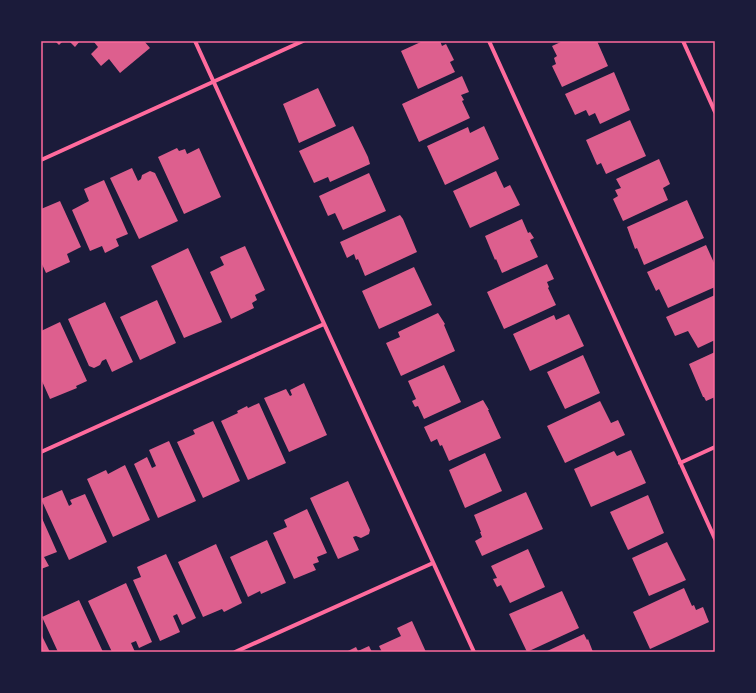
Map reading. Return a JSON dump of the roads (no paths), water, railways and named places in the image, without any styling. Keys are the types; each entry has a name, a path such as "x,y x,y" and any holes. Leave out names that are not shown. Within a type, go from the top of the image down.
{"street":[{"path":"195,41 474,652"},
{"path":"41,160 303,41"},
{"path":"489,41 715,539"},
{"path":"683,41 715,112"},
{"path":"41,452 324,324"},
{"path":"680,463 715,447"},
{"path":"235,652 433,563"}]}
